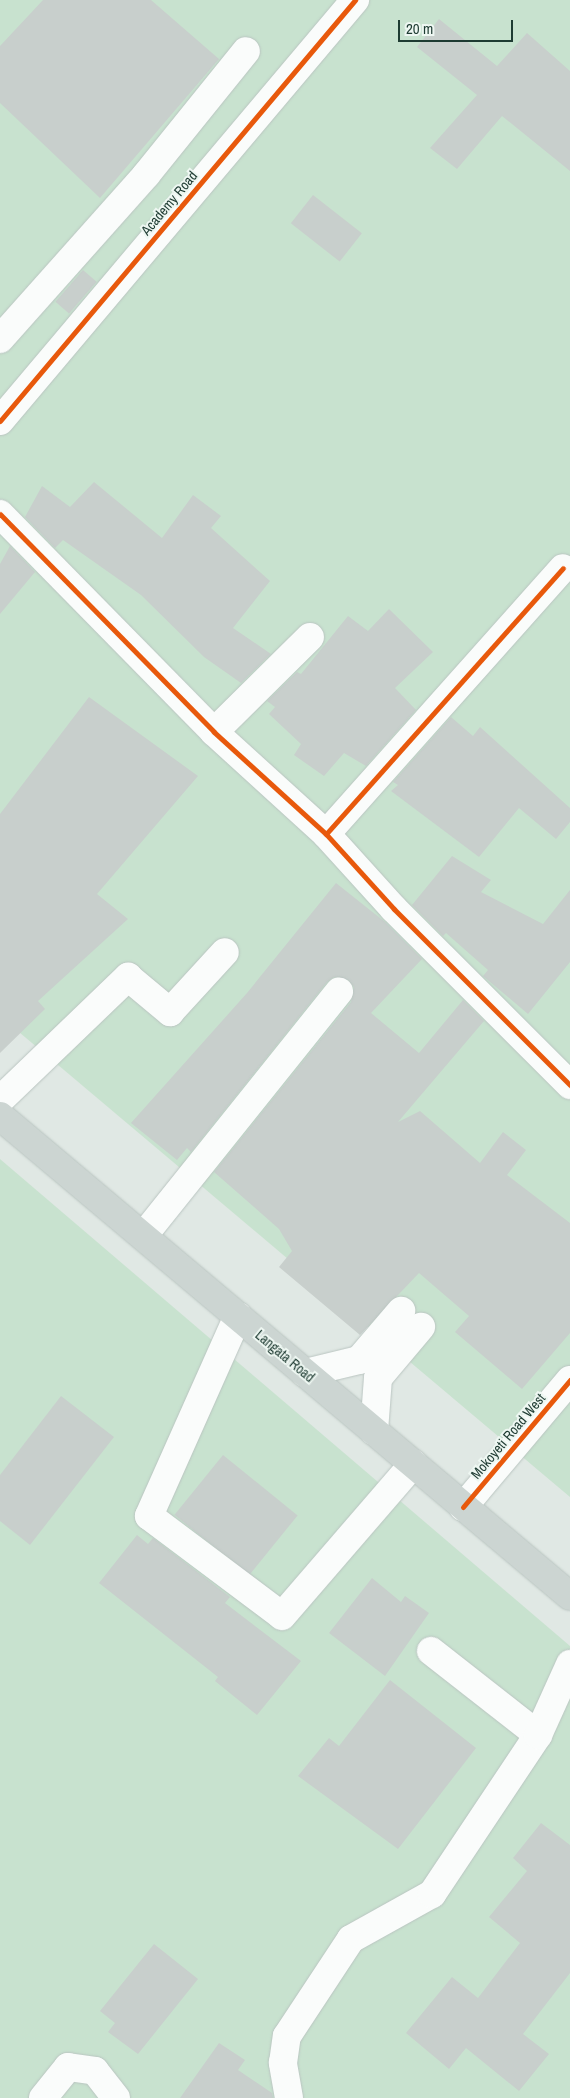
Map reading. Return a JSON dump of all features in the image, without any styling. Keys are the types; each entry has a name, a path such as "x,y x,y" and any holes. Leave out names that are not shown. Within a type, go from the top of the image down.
{"main road":[{"name":"Langata Road","path":"0,1116 144,1235 570,1596"}],"street":[{"name":"Academy Road","path":"0,421 356,0"},
{"path":"0,339 146,175 246,51"},
{"path":"0,514 214,732 326,834 394,909 570,1085"},
{"path":"326,834 563,568"},
{"path":"214,732 310,637"},
{"path":"0,1100 128,977 170,1012 225,952"},
{"path":"144,1235 339,992"},
{"path":"238,1316 149,1516 282,1616 413,1464"},
{"path":"305,1372 359,1360 411,1319 378,1378 374,1431"},
{"name":"Mokoyeti Road West","path":"463,1507 570,1380"},
{"path":"431,1651 538,1735"},
{"path":"289,2098 283,2063 287,2036 351,1939 432,1894 538,1735 570,1664"},
{"path":"43,2098 68,2067 94,2071 116,2098"}],"green space":[{"path":"0,0 570,0 570,1497 0,1016"},
{"path":"0,1159 570,1646 570,2098 0,2098"}],"building":[{"path":"43,0 151,0 219,59 100,198 0,103 0,46"},
{"path":"439,19 497,66 527,33 570,71 570,171 502,116 457,169 430,148 477,95 417,47"},
{"path":"313,195 362,233 340,262 291,223"},
{"path":"83,270 97,282 69,314 55,302"},
{"path":"94,482 162,538 193,495 221,516 211,528 270,581 233,628 271,654 241,683 204,657 141,595 63,540 55,548 25,517 42,486 70,507"},
{"path":"10,546 35,572 0,614 0,564"},
{"path":"389,609 433,652 395,688 416,710 366,766 344,753 324,776 294,755 301,744 269,714 275,707 267,701 297,672 301,674 348,616 368,631"},
{"path":"89,697 198,776 97,894 128,919 38,1001 45,1009 0,1053 0,814"},
{"path":"451,717 473,736 480,727 570,808 570,822 556,839 519,808 479,857 391,791 398,785 393,782"},
{"path":"452,856 491,880 481,892 543,924 570,890 570,962 528,1014 483,976 488,970 446,933 443,936 412,905"},
{"path":"336,883 385,922 422,959 371,1013 419,1053 463,1000 484,1021 398,1122 420,1111 480,1163 503,1132 526,1150 507,1175 570,1223 570,1333 522,1389 455,1332 469,1316 419,1273 360,1335 279,1267 292,1251 279,1229 214,1172 351,1002 354,987 348,980 334,977 327,982 191,1152 187,1148 177,1160 131,1123 247,993"},
{"path":"61,1396 114,1437 30,1545 0,1521 0,1475"},
{"path":"223,1455 298,1515 249,1575 175,1515"},
{"path":"137,1535 148,1544 153,1538 230,1597 225,1603 301,1661 257,1715 215,1681 218,1677 99,1583"},
{"path":"372,1578 401,1602 405,1596 429,1613 385,1676 329,1633"},
{"path":"390,1680 476,1748 398,1849 298,1776 329,1738 339,1746"},
{"path":"541,1823 570,1845 570,1973 523,2034 549,2054 519,2091 466,2048 449,2069 406,2033 452,1977 478,1998 520,1943 489,1917 527,1871 513,1858"},
{"path":"154,1944 198,1979 138,2054 108,2032 115,2023 100,2011"},
{"path":"219,2043 245,2060 238,2070 272,2093 273,2098 180,2098"}],"cycle path":[{"path":"0,421 355,0"},
{"path":"0,514 214,732 326,834 394,909 570,1085"},
{"path":"326,834 563,568"},
{"path":"463,1507 570,1380"}]}
